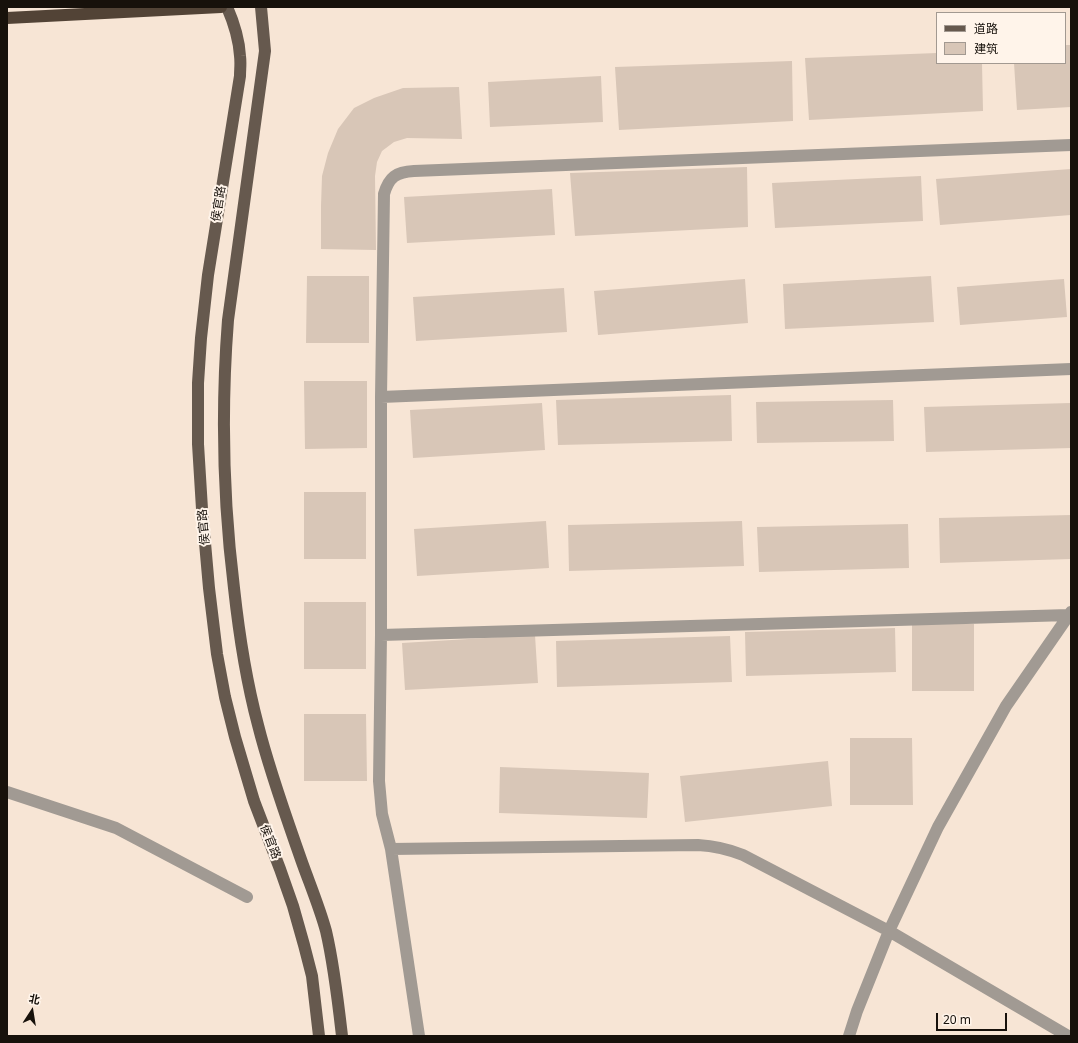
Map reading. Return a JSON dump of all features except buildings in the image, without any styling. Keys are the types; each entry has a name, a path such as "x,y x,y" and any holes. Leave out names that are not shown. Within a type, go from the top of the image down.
{"highway":[{"path":"7,18 222,7"}],"main road":[{"name":"侯官路","path":"227,7 234,23 240,56 240,76 208,275 198,383 198,429 202,509 209,588 217,654 225,697 254,801 293,906 304,945 312,976 319,1036"},
{"name":"侯官路","path":"261,7 265,51 236,256 224,363 225,484 228,542 238,621 249,689 268,761 325,930 332,962 342,1036"}],"street":[{"path":"419,1036 392,849 382,814 379,792 381,635 381,398 384,194 386,187 391,180 396,174 405,171 1071,145"},
{"path":"381,398 1071,369"},
{"path":"381,635 1070,614"},
{"path":"849,1036 857,1011 889,931 938,827 1003,713 1070,614"},
{"path":"7,792 116,828 247,897"},
{"path":"392,849 698,845 714,846 729,850 743,855 889,931 1068,1036"}]}
